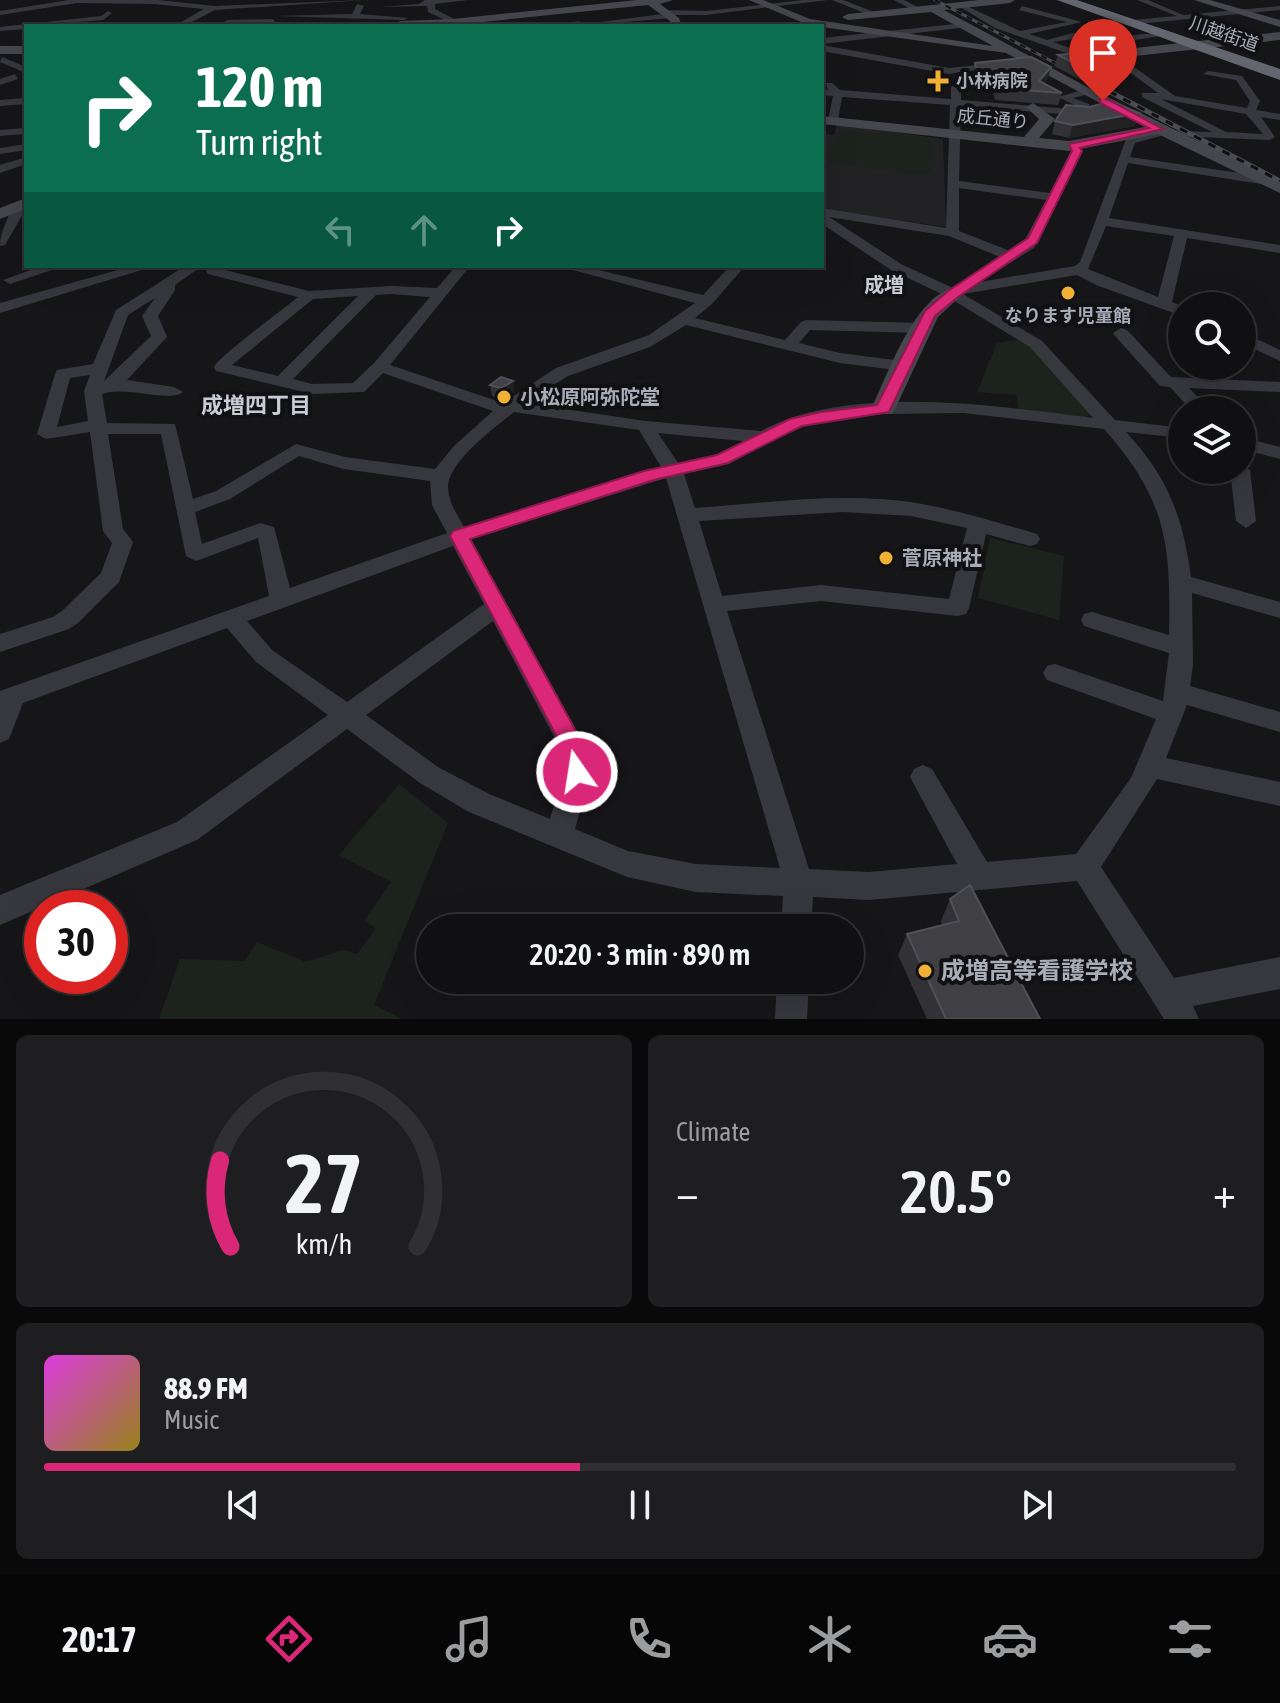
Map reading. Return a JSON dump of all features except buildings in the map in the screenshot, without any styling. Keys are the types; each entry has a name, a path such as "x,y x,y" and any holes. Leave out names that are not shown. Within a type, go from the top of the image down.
{"highway":[{"name":"川越街道","path":"1064,0 1278,70"},
{"name":"川越街道","path":"1072,0 1217,53 1278,70"}],"street":[{"path":"0,6 11,0"},
{"path":"0,13 100,0 197,3 213,8 296,16 464,0"},
{"path":"277,15 320,0 360,8 401,23 478,23 622,2 650,2 671,16"},
{"path":"683,0 717,20"},
{"path":"711,0 735,10"},
{"path":"754,0 817,24"},
{"path":"604,22 824,0"},
{"path":"836,0 875,14"},
{"path":"898,0 914,7"},
{"path":"790,24 1010,0"},
{"path":"1141,0 1188,17"},
{"path":"1199,0 1280,24"},
{"path":"401,23 424,3 431,4 431,10 453,22"},
{"path":"963,5 988,22 1018,34 1111,61 1136,59 1198,45 1280,36"},
{"path":"182,24 213,8"},
{"path":"346,24 360,8"},
{"path":"1018,34 1078,22 1022,8"},
{"path":"1137,22 1280,8"},
{"path":"226,24 311,9"},
{"path":"934,9 965,25 1012,62"},
{"path":"1051,15 1088,9"},
{"path":"568,11 580,24"},
{"path":"46,24 103,18 108,13"},
{"path":"311,23 319,23 327,14"},
{"path":"288,23 296,16"},
{"path":"632,19 638,24"},
{"path":"824,41 853,38 885,40 965,25"},
{"path":"0,27 24,26"},
{"path":"824,26 885,40 1034,64 1273,184"},
{"path":"1094,42 1164,35"},
{"path":"1041,42 1071,36 1136,59 1166,96"},
{"path":"824,48 949,71 1012,62"},
{"path":"24,50 1,52 3,60 9,65 24,69"},
{"path":"1196,94 1208,74 1212,56 1217,53"},
{"path":"917,65 932,55"},
{"path":"837,61 866,57"},
{"path":"956,59 977,68"},
{"path":"1111,61 1136,59"},
{"path":"949,71 956,77 952,135 952,233"},
{"path":"1208,74 1239,78 1255,101 1250,112"},
{"path":"824,82 838,91"},
{"path":"827,120 838,91"},
{"path":"824,92 1086,113 1095,112 1097,107"},
{"path":"1086,92 1063,98 1075,104 1121,110"},
{"path":"1228,136 1145,95 1196,94 1250,112 1280,117"},
{"path":"0,103 24,101"},
{"path":"955,104 996,118 1047,121"},
{"path":"1033,107 1046,115 1047,121"},
{"path":"1250,112 1277,137"},
{"path":"0,113 24,113"},
{"name":"成丘通り","path":"827,120 1073,146 1168,131"},
{"path":"1031,143 1031,135 1047,121"},
{"path":"0,133 24,131"},
{"path":"956,292 1079,270 1086,263 1130,141 1168,131 1277,137"},
{"path":"0,153 24,146"},
{"path":"883,409 929,314 1033,240 1077,151 1073,146"},
{"path":"1122,159 1273,184"},
{"path":"0,169 24,161"},
{"path":"951,183 1054,197"},
{"path":"3,238 18,212 14,208"},
{"path":"824,215 952,233 1010,256"},
{"path":"231,618 264,656 429,775 479,803 627,864 696,878 869,886 1084,867 1128,806 1150,766 1174,703 1181,648 1181,582 1175,531 1165,505 1138,456 1036,344 956,292 896,267 824,216"},
{"path":"1101,221 1280,249"},
{"path":"3,238 24,234"},
{"path":"1164,304 1181,234"},
{"path":"10,280 53,268"},
{"path":"64,268 89,282"},
{"path":"0,308 141,268"},
{"path":"5,636 61,623 111,577 123,542 113,531 93,391 121,313 192,268"},
{"path":"215,268 213,271 309,295 414,290 440,293"},
{"path":"309,295 222,367 333,391 358,388 380,367 461,268"},
{"path":"573,268 707,301"},
{"path":"559,836 577,772 575,751 442,505 438,489 441,476 448,461 464,445 562,372 645,344 686,320 736,268"},
{"path":"1079,270 1126,292 1168,306"},
{"path":"93,391 115,383 159,337 150,316 168,290 168,283"},
{"path":"281,382 371,292"},
{"path":"686,320 840,358 904,366"},
{"path":"788,346 806,325 923,328"},
{"path":"1121,333 1166,382 1280,387"},
{"path":"1256,344 1280,356"},
{"path":"380,367 510,409 763,437"},
{"path":"100,368 63,374 46,434 99,427 169,428 193,551 196,554 260,530 267,532 281,600"},
{"path":"115,383 174,392"},
{"path":"1175,383 1188,396"},
{"path":"0,732 6,699 459,536 673,470 722,460 780,428 821,416 883,409 963,408 1168,431"},
{"path":"645,426 673,470 799,883 797,914"},
{"path":"1256,447 1280,453"},
{"path":"185,509 223,495 296,450 344,463 441,476"},
{"path":"1242,484 1246,521"},
{"path":"686,515 864,506 932,512 1030,539"},
{"path":"712,605 821,593 958,608 978,525"},
{"path":"1181,582 1280,610"},
{"path":"0,910 187,831 498,606"},
{"path":"1092,620 1181,648"},
{"path":"1055,673 1174,703 1280,722"},
{"path":"1150,766 1280,794"},
{"path":"923,777 980,877"},
{"path":"1084,867 1175,1007 1280,973"},
{"path":"791,1019 792,994"}],"shaded area":[{"path":"837,124 943,139 946,227 824,209 824,134 834,135"},
{"path":"843,129 884,135 886,131 936,140 930,172 920,175 824,160"},
{"path":"1021,339 1043,358 1093,413 1084,418 1019,410 1016,395 977,392 997,343"},
{"path":"990,538 1064,556 1059,620 978,598"},
{"path":"399,784 448,823 374,1005 402,1019 159,1019 180,959 245,961 257,942 306,962 343,950 357,954 376,928 364,921 391,882 339,855"}],"railway":[{"path":"935,0 1099,86"},
{"path":"1095,84 1280,181"}],"place":[{"name":"小林病院","path":"938,81"},
{"name":"なります児童館","path":"1068,293"},
{"name":"小松原阿弥陀堂","path":"504,397"},
{"name":"菅原神社","path":"886,558"},
{"name":"成増高等看護学校","path":"925,971"}],"district":[{"name":"成増","path":"884,285"},
{"name":"成増四丁目","path":"256,405"}],"route":[{"path":"577,772 575,751 567,732 459,536 650,475 722,460 780,428 796,423 821,416 883,409 929,314 1033,240 1077,151 1073,146 1159,129 1103,101"}]}
